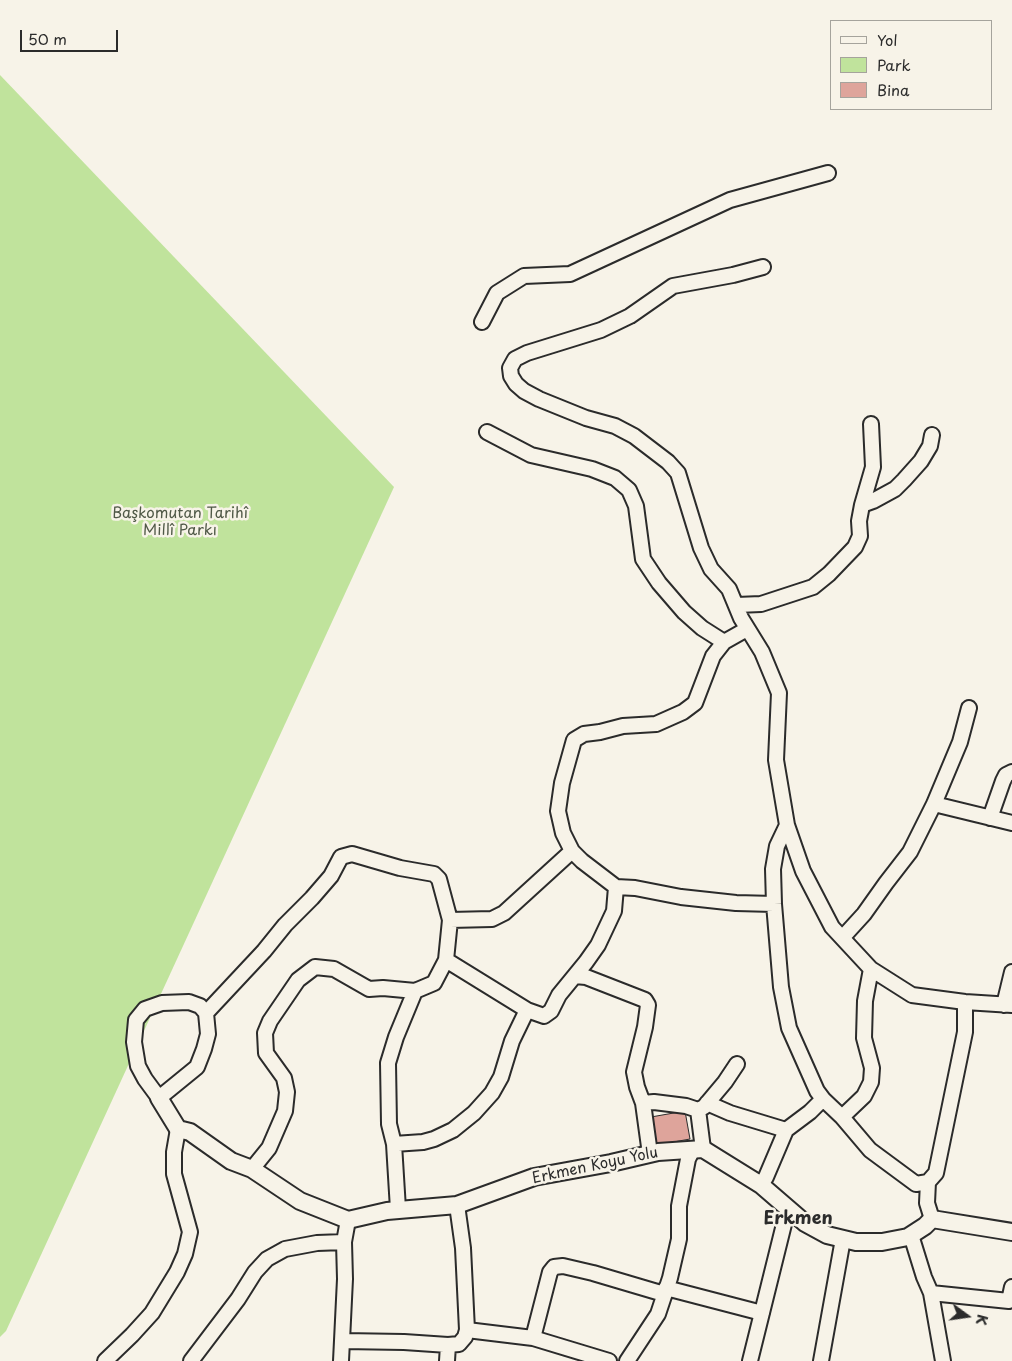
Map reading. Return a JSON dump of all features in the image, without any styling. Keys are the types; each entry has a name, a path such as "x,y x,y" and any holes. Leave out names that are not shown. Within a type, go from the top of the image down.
{"street":[{"path":"482,322 497,293 524,276 570,274 730,200 828,173"},
{"path":"762,267 734,276 673,286 630,316 601,330 528,353 516,359 510,368 511,376 524,391 538,399 586,418 615,426 634,436 668,462 678,473 704,555 711,569 730,589 741,618 762,652 779,693 776,760 787,825 802,870 832,926 871,970 912,995 1008,1005 1012,972"},
{"path":"737,605 761,604 813,587 829,574 854,547 860,536 859,521 862,505 873,467 871,424"},
{"path":"487,432 531,455 592,469 615,478 629,490 636,506 643,559 659,583 684,612 702,628 724,642"},
{"path":"862,505 895,489 921,461 930,446 932,435"},
{"path":"747,629 724,642 713,656 694,702 683,712 656,724 623,726 584,734 574,740 562,783 558,811 563,832 572,851 616,887 635,888 681,897 774,904"},
{"path":"842,937 864,914 910,852 934,804 960,742 969,708"},
{"path":"990,818 1003,781 1006,775 1012,772"},
{"path":"934,804 1012,823"},
{"path":"787,825 777,846 773,869 781,987 789,1028 817,1091 823,1099 842,1117 870,1150 905,1178 916,1184 928,1182 936,1173 965,1032 965,1002"},
{"path":"450,920 492,918 504,913 572,851"},
{"path":"206,1012 312,898 331,876 341,857 352,854 400,868 434,874 439,879 450,920 446,960 434,983 415,991 384,988 369,989 334,968 315,967 298,980 270,1021 265,1033 266,1053 284,1078 287,1092 285,1111 269,1148 252,1169"},
{"path":"446,960 528,1010 544,1016 551,1011 559,995 598,945 614,911 616,887"},
{"path":"842,1117 864,1096 871,1082 872,1068 864,1038 865,1001 871,970"},
{"path":"575,976 586,977 645,1000 648,1005 645,1027 634,1072 643,1103 650,1154"},
{"path":"398,1210 394,1144 389,1124 388,1063 396,1037 415,991"},
{"path":"105,1361 152,1312 177,1272 185,1254 190,1232 174,1174 174,1152 178,1129 138,1066 134,1042 136,1020 145,1008 162,1003 189,1002 200,1006 206,1012 208,1034 197,1068 160,1098"},
{"path":"394,1144 423,1142 434,1139 453,1130 474,1114 492,1093 501,1077 512,1041 528,1010"},
{"path":"627,1361 658,1314 665,1291 679,1239 680,1206 688,1159 698,1149 702,1106 731,1074 737,1064"},
{"path":"761,1185 786,1130 810,1112 823,1099"},
{"path":"643,1103 702,1106 786,1130"},
{"path":"178,1129 190,1132 231,1161 252,1169 300,1201 348,1220 344,1242 345,1279 341,1361"},
{"path":"698,1149 761,1185 805,1223 826,1235 856,1242 882,1242 911,1235 932,1219"},
{"name":"Erkmen Koyu Yolu","path":"348,1220 398,1210 457,1205 534,1177 650,1154 698,1149"},
{"path":"928,1182 927,1203 932,1219"},
{"path":"343,1341 448,1345 459,1344 465,1337 467,1330 463,1248 457,1205"},
{"path":"750,1361 788,1208"},
{"path":"932,1219 1012,1232"},
{"path":"911,1235 924,1277 932,1293 943,1361"},
{"path":"822,1361 843,1239"},
{"path":"191,1361 238,1299 255,1272 268,1259 285,1249 317,1243 344,1242"},
{"path":"533,1338 550,1272 554,1267 563,1266 762,1313"},
{"path":"932,1293 1009,1301 1012,1287"},
{"path":"467,1330 533,1338 609,1361"},
{"path":"448,1345 448,1361"}],"green space":[{"name":"Başkomutan Tarihî Millî Parkı","path":"0,75 394,487 6,1331 0,1337"}],"building":[{"path":"685,1111 690,1139 657,1145 651,1117"}],"district":[{"name":"Erkmen","path":"798,1219"}]}
